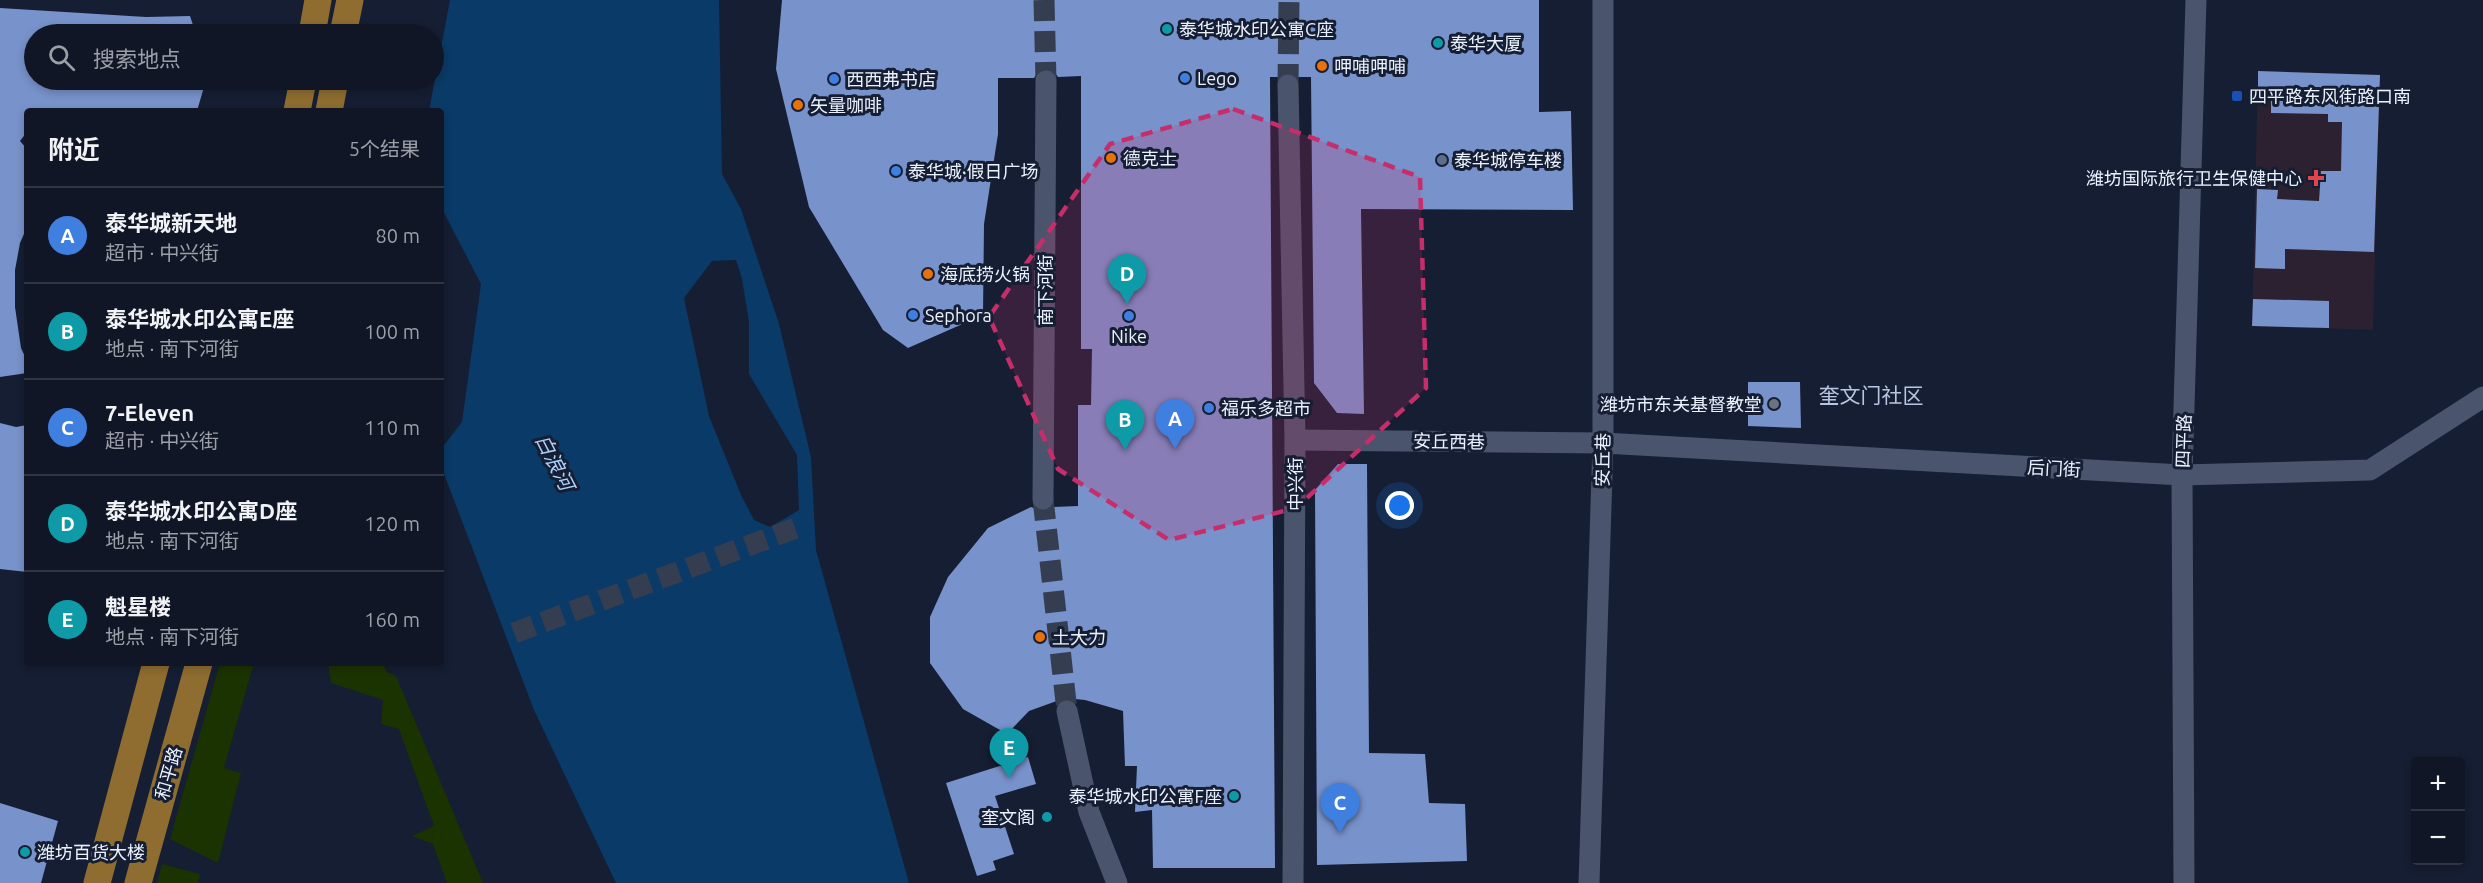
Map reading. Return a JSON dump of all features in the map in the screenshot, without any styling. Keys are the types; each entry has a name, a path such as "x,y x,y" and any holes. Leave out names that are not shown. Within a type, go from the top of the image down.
{"main road":[{"path":"314,24 318,0"},
{"path":"346,24 350,0"},
{"path":"298,108 301,90"},
{"path":"330,108 333,90"},
{"path":"97,883 155,666"},
{"name":"和平路","path":"138,883 198,666"}],"street":[{"name":"安丘巷","path":"1589,883 1603,443 1603,0"},
{"name":"四平路","path":"2184,883 2182,475 2196,0"},
{"name":"南下河街","path":"1043,499 1046,81"},
{"name":"中兴街","path":"1288,85 1295,440 1293,883"},
{"name":"后门街","path":"1603,443 2182,475 2370,470 2483,397"},
{"name":"安丘西巷","path":"1295,440 1603,443"},
{"path":"1067,711 1089,812 1117,883"}],"highlighted area":[{"path":"1233,109 1420,177 1426,388 1296,508 1169,540 1058,469 989,317 1110,144"}],"shaded area":[{"name":"潍坊国际旅行卫生保健中心","path":"2258,71 2380,75 2373,330 2252,326"}],"green space":[{"path":"219,666 253,666 224,768 241,773 218,863 170,839"},
{"path":"328,666 384,666 387,672 396,676 483,883 447,883 433,844 412,836 434,826 399,729 381,724 383,700 331,683"},
{"path":"162,864 200,874 198,883 157,883"}],"water":[{"name":"白浪河","path":"450,0 719,0 722,174 741,209 779,324 811,457 816,550 909,883 616,883 534,710 444,474 444,445 462,422 481,284 444,213 444,108 430,108 433,90 444,90 444,32","holes":["736,260 742,279 749,322 749,374 797,455 799,510 770,527 754,520 741,495 709,416 684,298 712,261"]}],"building":[{"path":"782,0 1539,0 1539,112 1571,111 1573,210 1361,209 1364,414 1337,413 1314,383 1311,77 1298,77 1288,72 1278,77 1270,77 1275,868 1153,868 1152,810 1135,812 1137,766 1125,766 1123,711 1085,700 1065,698 1029,711 1007,734 963,709 930,663 930,617 948,577 988,528 1031,507 1043,512 1053,507 1078,506 1078,405 1091,405 1092,349 1081,349 1081,76 1058,77 1053,70 1046,68 1039,70 1034,78 998,78 998,134 984,224 983,315 908,348 883,330 809,207 776,69"},
{"path":"0,8 146,17 190,16 193,24 24,24 24,90 203,90 198,108 24,108 24,136 20,141 24,146 24,234 15,270 15,307 24,354 24,373 0,377"},
{"path":"2258,71 2380,75 2374,252 2285,249 2285,269 2255,268 2257,189 2278,190 2277,199 2319,201 2321,171 2341,171 2342,122 2328,122 2328,114 2271,113 2271,89 2258,88"},
{"path":"2253,299 2329,301 2329,328 2252,326"},
{"name":"潍坊市东关基督教堂","path":"1748,382 1800,382 1801,428 1748,426"},
{"path":"0,423 16,427 24,426 24,572 0,569"},
{"path":"1338,464 1367,464 1369,753 1425,754 1429,803 1465,804 1467,861 1317,865 1315,490"},
{"path":"1028,757 1036,784 995,796 1014,854 993,861 996,870 977,876 946,783"},
{"name":"潍坊百货大楼","path":"0,803 58,821 41,883 0,883"}],"tunnel":[{"path":"1044,0 1046,81"},
{"path":"1288,85 1289,0"},
{"path":"1043,499 1067,711"},
{"path":"514,633 804,525"}],"place":[{"name":"泰华城水印公寓C座","path":"1167,29"},
{"name":"泰华大厦","path":"1438,43"},
{"name":"呷哺呷哺","path":"1322,66"},
{"name":"Lego","path":"1185,78"},
{"name":"西西弗书店","path":"834,79"},
{"name":"四平路东风街路口南","path":"2237,96"},
{"name":"矢量咖啡","path":"798,105"},
{"name":"德克士","path":"1111,158"},
{"name":"泰华城停车楼","path":"1442,160"},
{"name":"泰华城·假日广场","path":"896,171"},
{"name":"潍坊国际旅行卫生保健中心","path":"2316,178"},
{"name":"海底捞火锅","path":"928,274"},
{"name":"泰华城水印公寓D座","path":"1127,304"},
{"name":"Sephora","path":"913,315"},
{"name":"Nike","path":"1129,316"},
{"name":"潍坊市东关基督教堂","path":"1774,404"},
{"name":"福乐多超市","path":"1209,408"},
{"name":"泰华城新天地","path":"1175,449"},
{"name":"泰华城水印公寓E座","path":"1125,450"},
{"name":"土大力","path":"1040,637"},
{"name":"魁星楼","path":"1009,778"},
{"name":"泰华城水印公寓F座","path":"1234,796"},
{"name":"奎文阁","path":"1047,817"},
{"name":"7-Eleven","path":"1340,833"},
{"name":"潍坊百货大楼","path":"25,852"}],"district":[{"name":"奎文门社区","path":"1871,395"}]}
